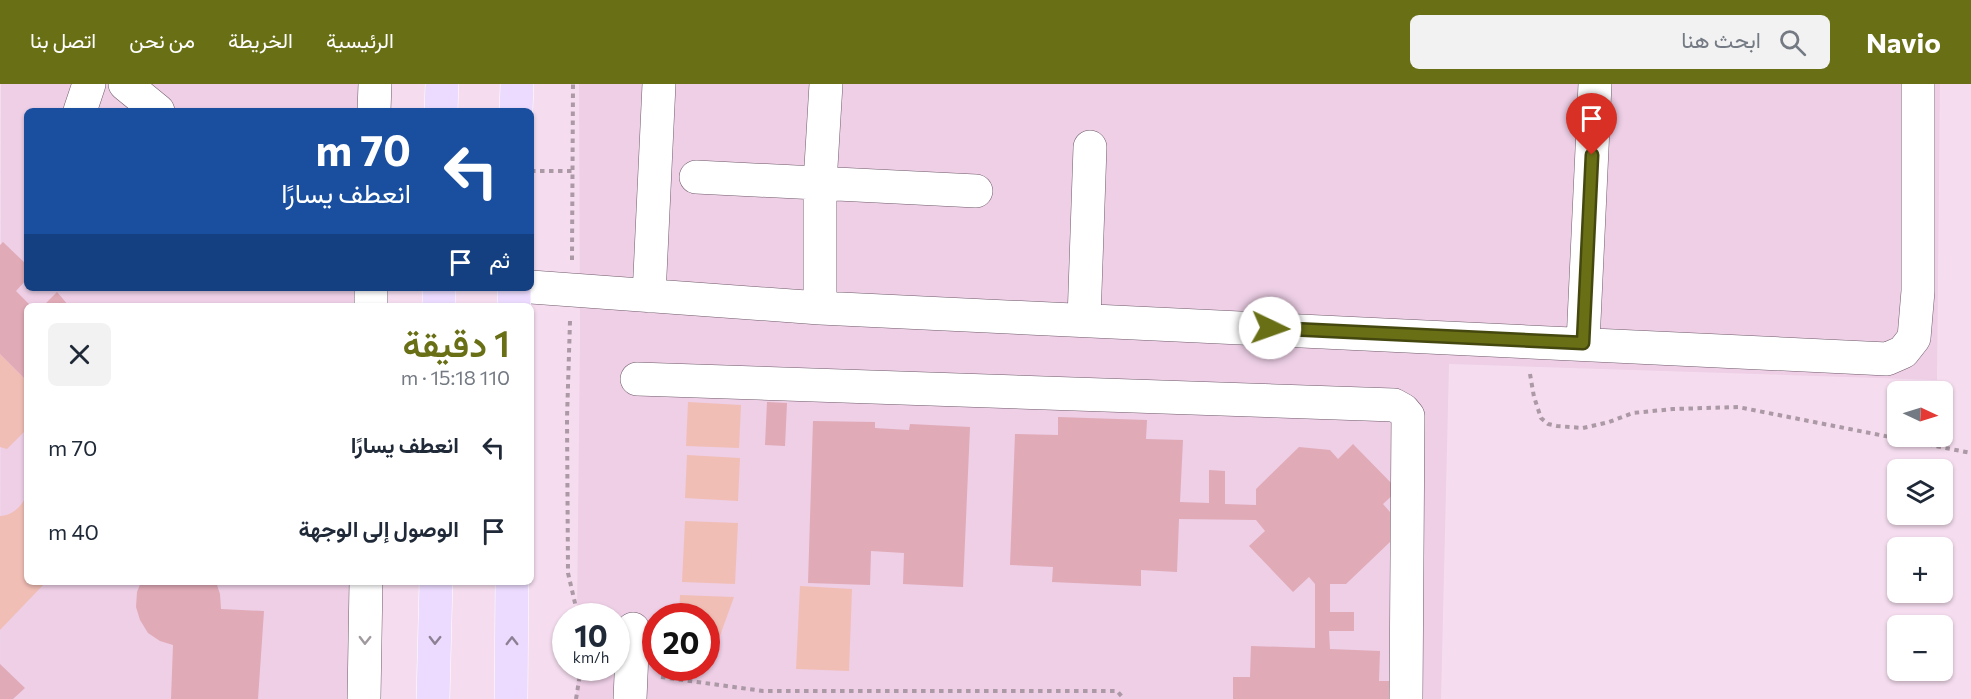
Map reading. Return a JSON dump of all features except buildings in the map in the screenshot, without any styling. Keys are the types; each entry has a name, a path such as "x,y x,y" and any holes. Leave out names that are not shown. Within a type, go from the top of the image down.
{"main road":[{"path":"441,108 442,84"},
{"path":"516,108 517,84"},
{"path":"433,699 436,585"},
{"path":"511,699 512,585"}],"street":[{"path":"81,108 89,84"},
{"path":"125,84 154,108"},
{"path":"374,108 375,84"},
{"path":"649,296 659,84"},
{"path":"820,308 820,183 826,84"},
{"path":"1583,343 1595,84"},
{"path":"534,287 820,308 1887,359 1903,352 1914,338 1918,291 1918,84"},
{"path":"1084,320 1090,147"},
{"path":"696,177 976,191"},
{"path":"636,379 1394,405 1408,416 1406,699"},
{"path":"364,699 366,585"},
{"path":"630,686 633,629"}],"path":[{"path":"573,84 572,290 567,418 568,573 575,603"},
{"path":"534,171 572,171"},
{"path":"1526,340 1534,397 1541,418 1548,424 1583,428 1633,413 1738,407 1971,453"},
{"path":"576,699 579,681"},
{"path":"630,686 763,691 1117,691 1124,699"}],"shaded area":[{"path":"1,84 367,84 366,108 24,108 24,291 362,291 361,303 24,303 24,585 355,585 352,699 0,699"},
{"path":"579,84 1940,84 1937,380 1449,364 1441,699 576,699 577,681 630,681 630,603 577,603 580,336"},
{"path":"0,354 24,378 24,432 7,449 0,447"},
{"path":"688,402 741,405 739,448 686,446"},
{"path":"687,455 740,458 738,501 685,498"},
{"path":"24,500 24,585 43,585 0,630 0,516 9,514"},
{"path":"685,521 738,523 735,584 682,582"},
{"path":"800,586 852,589 849,671 796,669"},
{"path":"680,595 734,597 720,636 720,603 680,603"}],"route":[{"path":"1270,328 1583,343 1592,155"}]}
